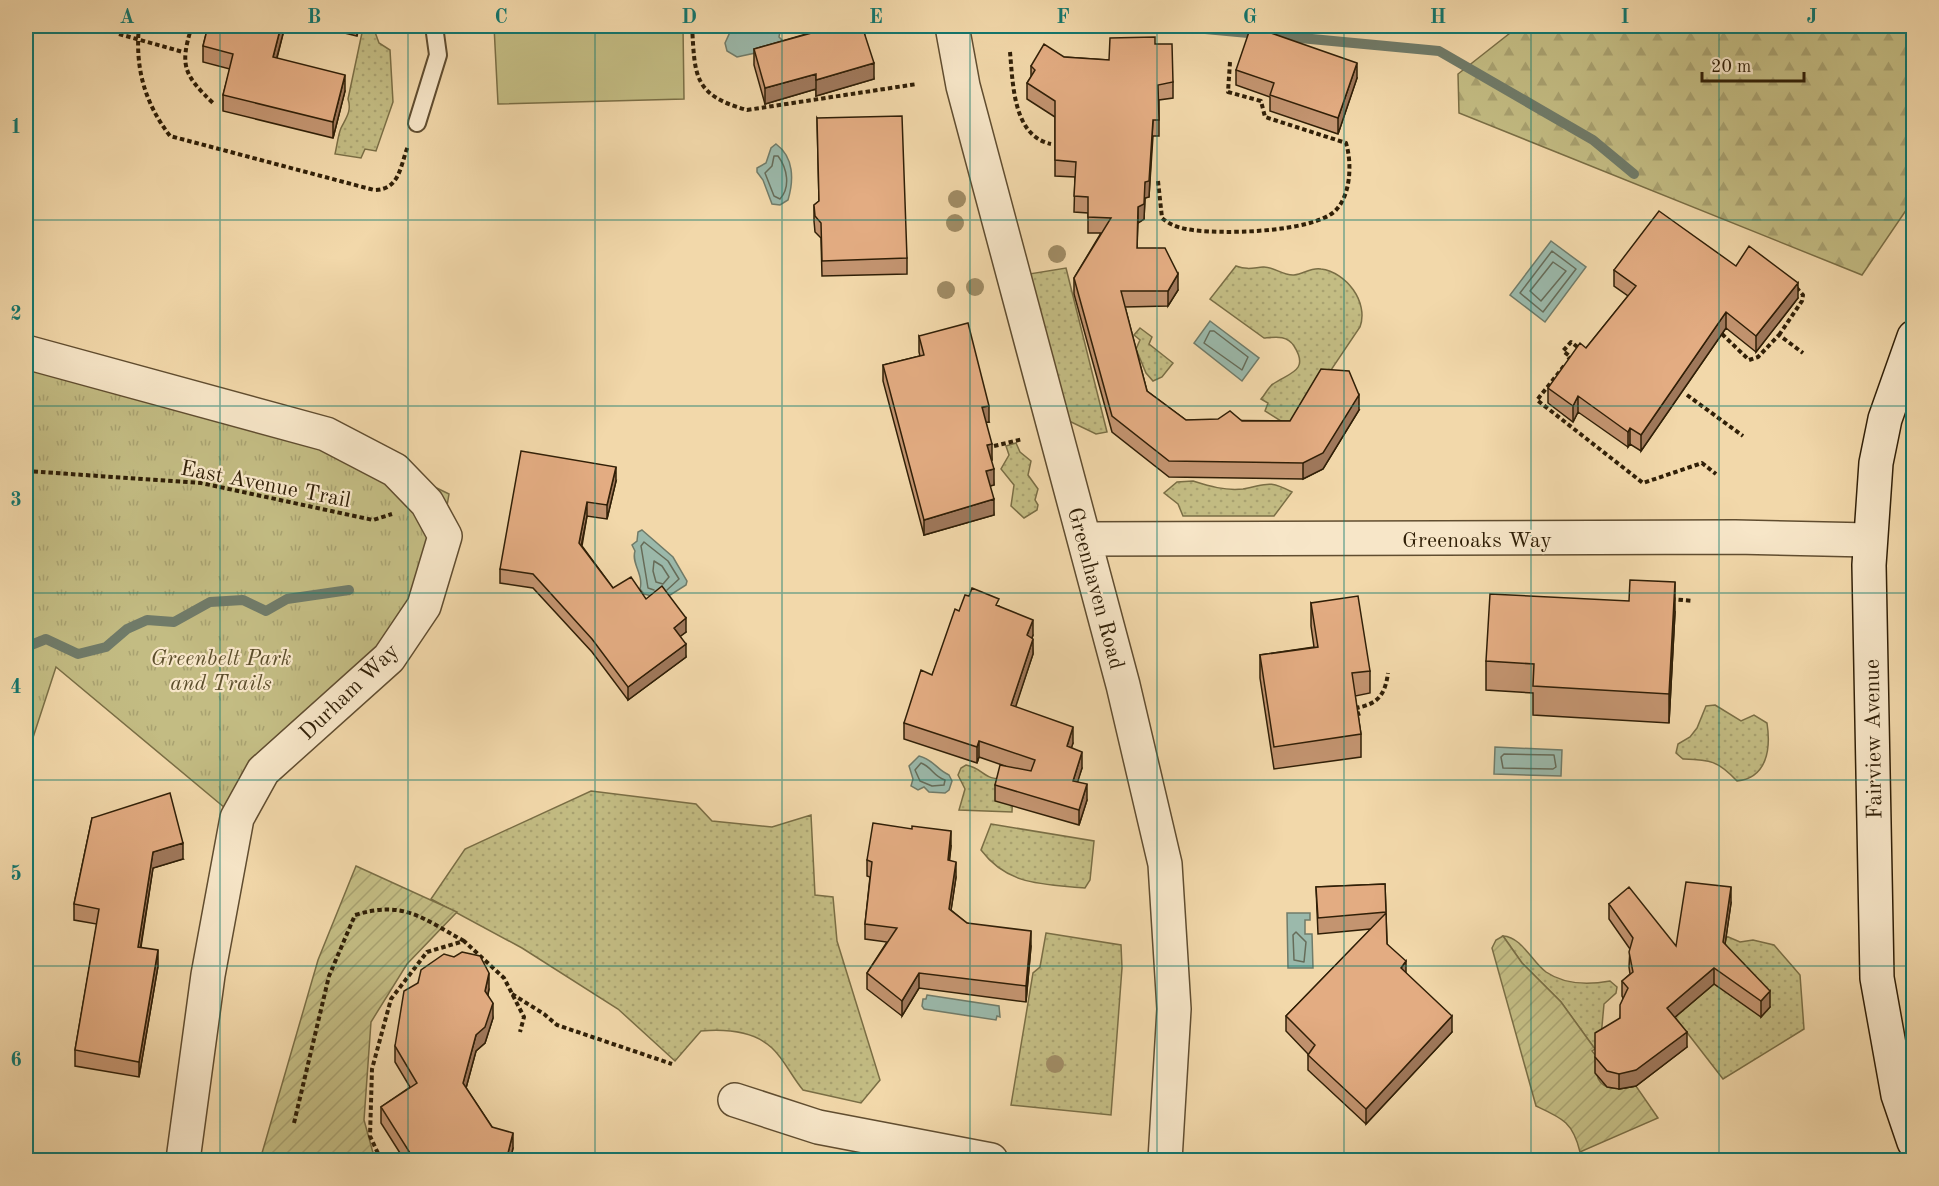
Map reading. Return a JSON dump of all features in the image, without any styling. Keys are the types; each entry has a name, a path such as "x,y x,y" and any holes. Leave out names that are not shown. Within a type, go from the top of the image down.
{"street":[{"name":"Greenhaven Road","path":"952,26 963,86 1133,724 1165,864 1174,1009 1165,1161"},
{"name":"Fairview Avenue","path":"1914,337 1885,419 1876,464 1869,540 1877,978 1898,1095 1914,1142"},
{"name":"Durham Way","path":"26,352 326,434 395,471 427,503 445,536 424,606 389,657 263,771 237,818 208,975 183,1161"},
{"name":"Greenoaks Way","path":"1084,539 1735,537 1869,540"},
{"path":"735,1100 818,1127 991,1161"}],"lane":[{"path":"417,123 438,56 434,26"}],"path":[{"path":"139,26 137,67 141,84 156,118 170,136 374,190 385,190 396,181 417,123"},
{"path":"192,26 183,52 190,81 214,104"},
{"path":"692,26 697,77 709,95 723,104 747,110 917,84"},
{"path":"119,34 183,52"},
{"path":"1010,52 1024,127 1038,142 1051,144"},
{"path":"1158,181 1162,218 1171,225 1188,230 1272,231 1319,220 1336,209 1348,185 1350,156 1346,143 1265,117 1262,101 1228,92 1230,62"},
{"path":"1722,334 1749,360 1758,357 1779,335 1803,295 1790,283"},
{"path":"1779,335 1803,353"},
{"path":"1589,356 1571,342 1563,351 1571,357 1537,400 1642,483 1702,463 1716,474"},
{"path":"1687,395 1743,436"},
{"name":"East Avenue Trail","path":"26,471 201,483 373,520 427,503"},
{"path":"1659,598 1694,601"},
{"path":"1359,716 1356,708 1371,705 1383,695 1388,673"},
{"path":"294,1123 329,976 355,915 377,908 407,910 464,941 504,978 524,1017 520,1032"},
{"path":"381,1161 370,1136 372,1069 391,999 427,952 464,941"},
{"path":"512,993 557,1025 672,1065"}],"green space":[{"path":"494,26 683,26 684,99 498,104"},
{"path":"1519,26 1908,26 1914,32 1913,200 1862,275 1459,113 1458,74"},
{"path":"363,28 375,32 379,43 390,50 393,102 376,151 365,149 361,158 335,154 340,131 349,111 348,99"},
{"path":"1236,266 1267,267 1290,275 1317,269 1330,271 1347,282 1358,298 1362,317 1360,327 1292,428 1265,411 1268,403 1261,399 1271,385 1291,374 1299,366 1300,361 1294,346 1285,338 1264,338 1210,299"},
{"path":"1066,268 1107,432 1096,434 1069,421 1029,274"},
{"path":"1140,328 1152,337 1149,344 1173,363 1162,377 1153,381 1146,373 1136,349 1140,340 1134,335"},
{"name":"Greenbelt Park and Trails","path":"26,355 326,434 449,494 437,565 424,606 237,818 56,667 26,759"},
{"path":"1913,419 1914,536 1910,536 1911,435"},
{"path":"1016,443 1020,452 1031,461 1028,475 1038,489 1035,500 1038,505 1037,510 1024,518 1011,506 1014,485 1001,469 1009,455 1006,446"},
{"path":"1193,481 1230,489 1272,484 1292,492 1274,516 1183,516 1178,504 1164,493 1177,482"},
{"path":"1715,705 1741,721 1754,715 1767,723 1768,743 1765,761 1755,774 1747,779 1737,781 1713,762 1683,759 1676,753 1678,744 1690,737 1697,728 1706,706"},
{"path":"966,765 993,778 1006,778 1013,785 1012,812 959,810 965,789 958,775 961,768"},
{"path":"591,791 696,804 712,821 772,827 811,815 815,895 833,897 837,941 880,1080 861,1103 803,1090 772,1048 748,1034 720,1030 701,1031 675,1061 618,1009 522,948 431,899 465,849"},
{"path":"991,824 1094,841 1090,880 1085,888 1041,884 1003,871 981,850"},
{"path":"356,866 457,912 407,964 371,1022 364,1120 375,1160 260,1160 318,960"},
{"path":"1046,933 1121,945 1122,968 1111,1115 1011,1105 1033,973 1040,967"},
{"path":"1503,936 1510,937 1521,945 1541,968 1553,976 1577,983 1610,981 1617,987 1616,993 1604,1004 1601,1037 1595,1049 1561,1002 1522,963"},
{"path":"1503,936 1522,963 1561,1002 1595,1049 1592,1051 1597,1057 1597,1075 1600,1081 1610,1088 1636,1086 1658,1118 1580,1152 1570,1127 1560,1118 1536,1106 1492,948 1496,940"},
{"path":"1726,936 1740,942 1753,940 1774,945 1800,975 1804,1029 1723,1079 1675,1017 1714,984 1719,987"}],"water":[{"path":"748,26 781,26 779,37 785,43 783,47 737,57 727,51 725,43 731,30"},
{"path":"776,144 786,155 792,177 788,200 780,205 772,204 763,180 757,172 757,168 766,163 771,148"},
{"path":"1551,241 1586,267 1545,322 1510,295"},
{"path":"1210,321 1259,358 1242,381 1194,343"},
{"path":"642,530 673,557 687,581 686,585 664,599 644,594 640,589 635,551 632,545 637,541 638,532"},
{"path":"1495,747 1562,750 1561,776 1494,774"},
{"path":"919,756 949,775 952,781 949,790 945,793 929,792 924,787 918,790 911,786 913,779 909,766"},
{"path":"1287,913 1310,913 1310,920 1305,920 1305,934 1312,934 1313,968 1288,968"},
{"path":"927,995 999,1006 1000,1017 997,1016 996,1020 924,1009 923,999 926,999"}],"building":[{"path":"208,26 281,26 273,57 345,75 333,122 223,95 233,54 203,46"},
{"path":"837,26 862,26 874,63 816,80 816,74 765,88 754,49"},
{"path":"1251,26 1357,63 1338,118 1270,95 1274,83 1236,70"},
{"path":"1155,37 1155,44 1172,44 1173,82 1158,85 1159,120 1153,120 1149,181 1145,182 1144,204 1138,207 1137,248 1165,248 1178,274 1168,291 1121,291 1147,391 1186,420 1218,419 1230,411 1242,421 1290,421 1321,369 1349,371 1359,395 1323,453 1303,463 1169,461 1112,416 1074,278 1111,218 1088,217 1088,197 1074,196 1076,162 1055,160 1055,101 1027,83 1035,70 1031,66 1044,44 1064,57 1109,60 1110,38"},
{"path":"902,116 907,258 822,261 821,223 815,216 814,205 819,201 817,118"},
{"path":"1659,211 1736,266 1749,246 1798,283 1756,336 1726,312 1641,435 1630,428 1628,432 1578,396 1573,406 1548,388 1580,343 1586,348 1636,286 1614,270"},
{"path":"968,323 989,406 982,407 992,444 987,445 994,469 986,471 994,499 924,520 883,365 924,355 919,336"},
{"path":"521,451 616,467 607,505 587,502 579,543 613,588 631,577 646,599 662,586 686,618 674,628 686,644 628,687 592,639 533,574 500,569"},
{"path":"1630,580 1675,582 1669,694 1533,686 1534,664 1486,661 1490,594 1629,601"},
{"path":"972,588 999,599 996,605 1033,620 1027,635 1033,639 1011,705 1073,727 1067,746 1082,752 1073,781 1087,784 1079,810 995,785 1000,765 1031,771 1035,760 979,741 977,747 904,723 921,670 932,675 955,609 959,611 965,595 969,596"},
{"path":"1358,596 1370,671 1352,673 1361,734 1274,747 1260,655 1318,647 1311,603"},
{"path":"170,793 183,843 153,852 138,947 158,950 139,1062 75,1050 99,909 74,904 92,818"},
{"path":"873,823 912,829 912,826 951,831 948,860 956,862 949,909 967,923 1031,931 1026,986 919,973 902,1001 867,973 897,928 865,924 872,862 867,860"},
{"path":"1686,882 1731,887 1723,942 1770,991 1761,1001 1714,968 1667,1008 1687,1032 1636,1070 1619,1074 1607,1071 1595,1057 1595,1033 1620,1018 1620,1005 1628,988 1622,981 1633,972 1629,952 1633,938 1609,904 1629,887 1676,946"},
{"path":"1385,884 1386,912 1318,918 1316,887"},
{"path":"1386,913 1387,944 1406,961 1401,968 1452,1016 1366,1109 1308,1055 1315,1045 1286,1016"},
{"path":"462,952 480,956 489,973 485,991 493,1003 485,1027 476,1035 463,1083 492,1127 513,1133 506,1161 415,1161 381,1107 417,1083 395,1046 404,991 418,983 421,970 444,954 454,957"},
{"path":"87,1156 100,1161 86,1161"}],"waterway":[{"path":"1173,26 1439,51 1593,140 1634,174"},
{"path":"26,647 46,639 78,654 106,647 127,629 147,620 174,622 210,602 243,600 266,611 287,599 349,590"}]}
